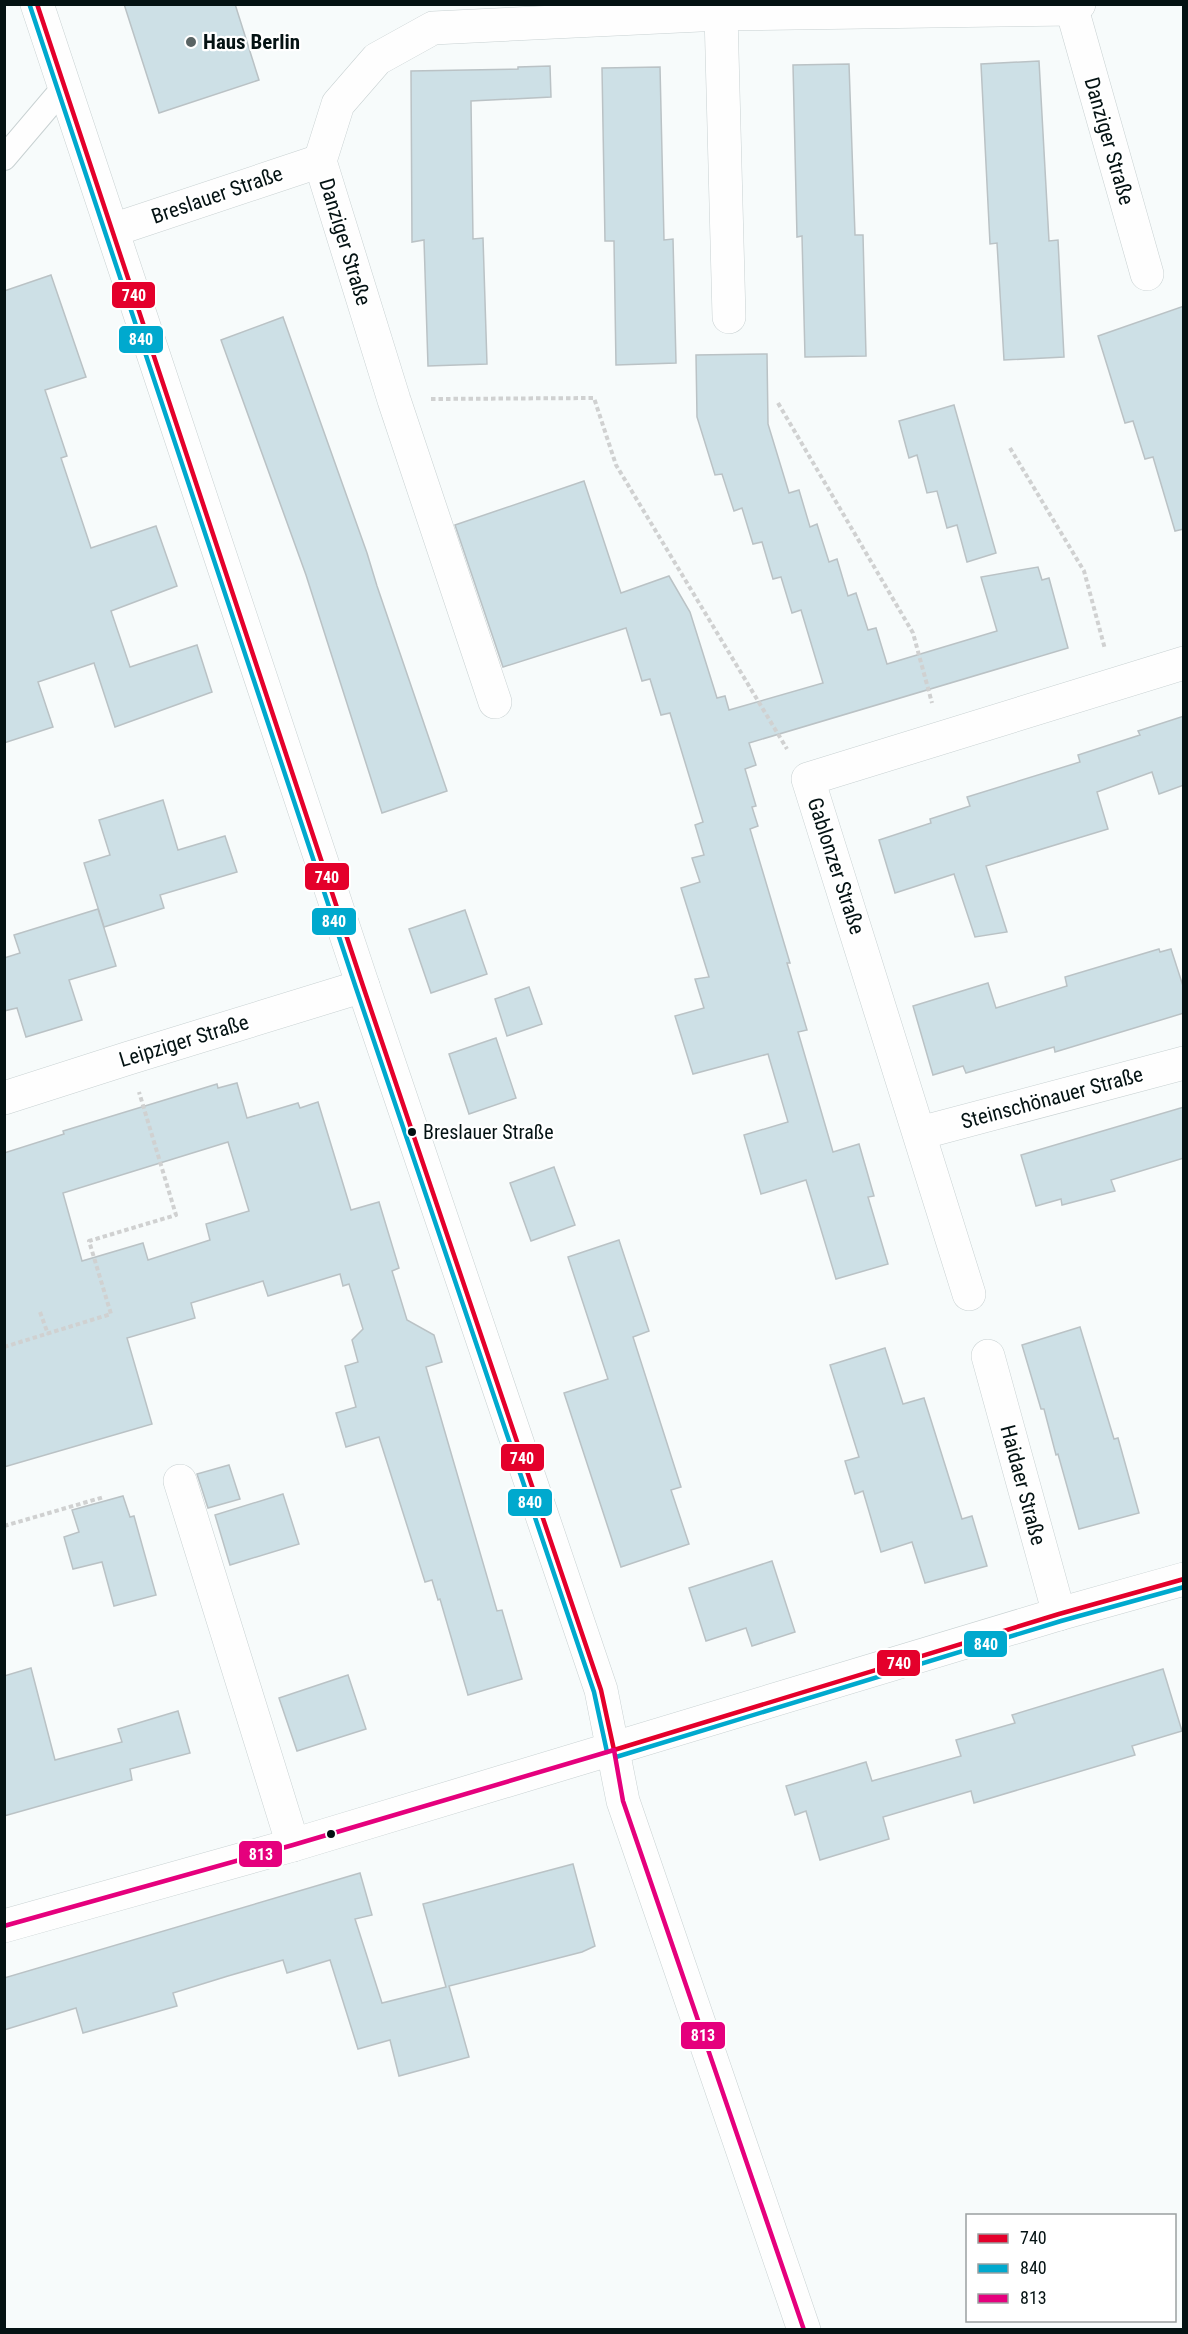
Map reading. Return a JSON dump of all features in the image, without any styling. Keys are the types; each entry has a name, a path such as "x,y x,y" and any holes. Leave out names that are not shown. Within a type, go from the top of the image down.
{"street":[{"path":"37,4 66,85 363,986 601,1690 623,1801 804,2330"},
{"name":"Danziger Straße","path":"495,702 394,400 320,161 338,104 377,59 433,28 721,14 1075,7 1147,274"},
{"path":"721,14 729,317"},
{"name":"Breslauer Straße","path":"113,230 320,161"},
{"name":"Gablonzer Straße","path":"969,1294 808,779 1184,663"},
{"name":"Leipziger Straße","path":"4,1098 363,986"},
{"name":"Steinschönauer Straße","path":"920,1133 1184,1063"},
{"name":"Haidaer Straße","path":"988,1356 1059,1614"},
{"path":"180,1481 293,1845"},
{"path":"4,1926 293,1845 1059,1614 1184,1579"}],"lane":[{"path":"4,158 66,85"}],"path":[{"path":"394,400 594,398 616,465 775,732 808,779"},
{"path":"778,403 913,633 942,738"},
{"path":"1010,448 1084,571 1114,685"},
{"path":"4,1347 111,1314 89,1241 176,1215 129,1058"},
{"path":"40,1312 48,1334"},
{"path":"4,1526 104,1497"}],"building":[{"name":"Haus Berlin","path":"124,4 235,4 259,80 159,113"},
{"path":"1039,61 1049,241 1058,240 1064,357 1004,360 997,243 990,244 981,64"},
{"path":"849,64 855,235 863,235 866,356 805,357 802,236 797,237 793,65"},
{"path":"550,66 551,97 471,101 473,239 483,238 487,364 428,366 424,240 412,242 411,71 518,69 518,67"},
{"path":"660,67 664,240 673,239 676,363 616,365 614,241 605,241 602,68"},
{"path":"51,275 86,377 45,390 67,456 61,458 91,548 156,526 177,586 111,611 130,667 197,645 212,692 115,727 94,663 38,682 53,727 4,743 4,291"},
{"path":"1184,306 1184,529 1175,531 1153,457 1145,459 1133,421 1125,423 1098,336"},
{"path":"283,317 367,553 447,791 382,813 306,575 221,340"},
{"path":"767,354 768,424 789,493 799,490 810,527 817,524 829,562 837,559 848,596 856,593 868,630 876,628 887,664 997,631 981,577 1038,567 1042,580 1049,578 1068,648 749,743 756,765 745,769 756,806 752,807 758,826 750,829 790,963 787,963 807,1030 798,1032 833,1152 859,1144 874,1196 868,1197 888,1264 836,1279 806,1180 761,1194 744,1135 788,1122 768,1054 693,1074 675,1016 704,1008 695,979 709,977 681,888 700,882 692,858 704,855 695,825 703,822 670,713 661,715 650,679 642,681 626,628 503,667 455,525 584,481 621,593 669,576 690,612 717,698 725,696 729,710 823,683 801,610 792,613 781,577 773,579 762,542 753,544 742,508 734,511 722,474 715,475 697,417 696,355"},
{"path":"954,405 996,553 967,562 957,525 947,528 937,491 927,493 917,455 909,458 899,421"},
{"path":"1184,716 1184,785 1159,794 1152,772 1097,792 1108,829 986,866 1007,932 975,937 954,874 895,893 879,840 931,823 930,819 970,806 967,797 1080,762 1078,755 1140,735 1138,731"},
{"path":"163,800 178,850 225,836 237,872 160,895 164,908 104,927 84,863 110,855 99,820"},
{"path":"98,909 116,966 69,980 82,1020 26,1037 17,1008 4,1011 4,958 20,953 14,935"},
{"path":"465,910 487,974 431,993 409,929"},
{"path":"1159,949 1160,952 1171,949 1184,989 1184,1013 1055,1052 1054,1047 966,1073 963,1066 933,1075 913,1006 988,983 996,1008 1067,986 1065,977"},
{"path":"529,987 542,1024 507,1036 495,999"},
{"path":"496,1038 516,1098 469,1114 449,1054"},
{"path":"237,1083 247,1118 298,1103 300,1108 318,1102 351,1210 379,1202 399,1268 392,1271 407,1320 434,1335 442,1362 426,1367 497,1611 502,1610 522,1679 468,1695 440,1599 438,1600 432,1580 425,1582 379,1437 346,1447 336,1413 356,1407 345,1366 358,1362 352,1340 363,1329 349,1284 343,1286 340,1274 268,1296 263,1281 191,1303 195,1318 127,1338 152,1424 4,1467 4,1153 64,1134 63,1131 217,1084 218,1088","holes":["228,1142 249,1211 206,1224 210,1240 148,1260 143,1243 82,1261 63,1193"]},
{"path":"1184,1107 1184,1158 1111,1180 1115,1191 1062,1205 1061,1199 1036,1206 1021,1155"},
{"path":"554,1167 575,1225 531,1241 510,1183"},
{"path":"619,1240 649,1331 633,1337 681,1487 671,1490 689,1544 621,1567 564,1393 608,1379 568,1257"},
{"path":"1080,1327 1114,1439 1118,1438 1139,1513 1079,1529 1058,1454 1056,1455 1044,1409 1041,1409 1022,1345"},
{"path":"885,1348 903,1404 924,1398 962,1519 972,1516 987,1566 925,1583 912,1542 881,1552 863,1491 855,1494 845,1461 859,1457 830,1365"},
{"path":"229,1465 240,1499 208,1508 197,1474"},
{"path":"283,1494 299,1544 230,1565 215,1515"},
{"path":"123,1496 130,1517 134,1516 156,1595 114,1606 102,1562 73,1569 64,1537 79,1532 72,1510"},
{"path":"772,1561 795,1632 752,1646 746,1628 706,1641 689,1588"},
{"path":"31,1668 55,1760 122,1742 118,1729 178,1711 190,1753 130,1769 132,1780 4,1816 4,1676"},
{"path":"1163,1669 1182,1731 1132,1746 1135,1755 974,1803 971,1791 883,1817 889,1839 820,1860 806,1811 795,1815 786,1786 866,1762 872,1781 961,1756 956,1740 1015,1723 1012,1715"},
{"path":"348,1675 366,1729 297,1751 279,1698"},
{"path":"573,1864 595,1946 582,1952 449,1986 469,2057 399,2076 390,2040 358,2049 330,1960 287,1973 283,1960 228,1976 173,1993 177,2006 83,2033 76,2008 4,2030 4,1978 360,1873 372,1915 355,1919 382,2003 446,1987 423,1904"}],"transit line":[{"name":"740","path":"37,4 363,986 601,1690 614,1750"},
{"name":"840","path":"30,6 356,988 594,1692 607,1752"},
{"name":"740","path":"614,1750 1059,1614 1184,1579"},
{"name":"840","path":"616,1757 1061,1621 1184,1587"},
{"name":"813","path":"4,1926 293,1845 614,1750 623,1801 804,2330"}],"place":[{"name":"Haus Berlin","path":"191,42"},
{"name":"Breslauer Straße","path":"412,1132"}]}
